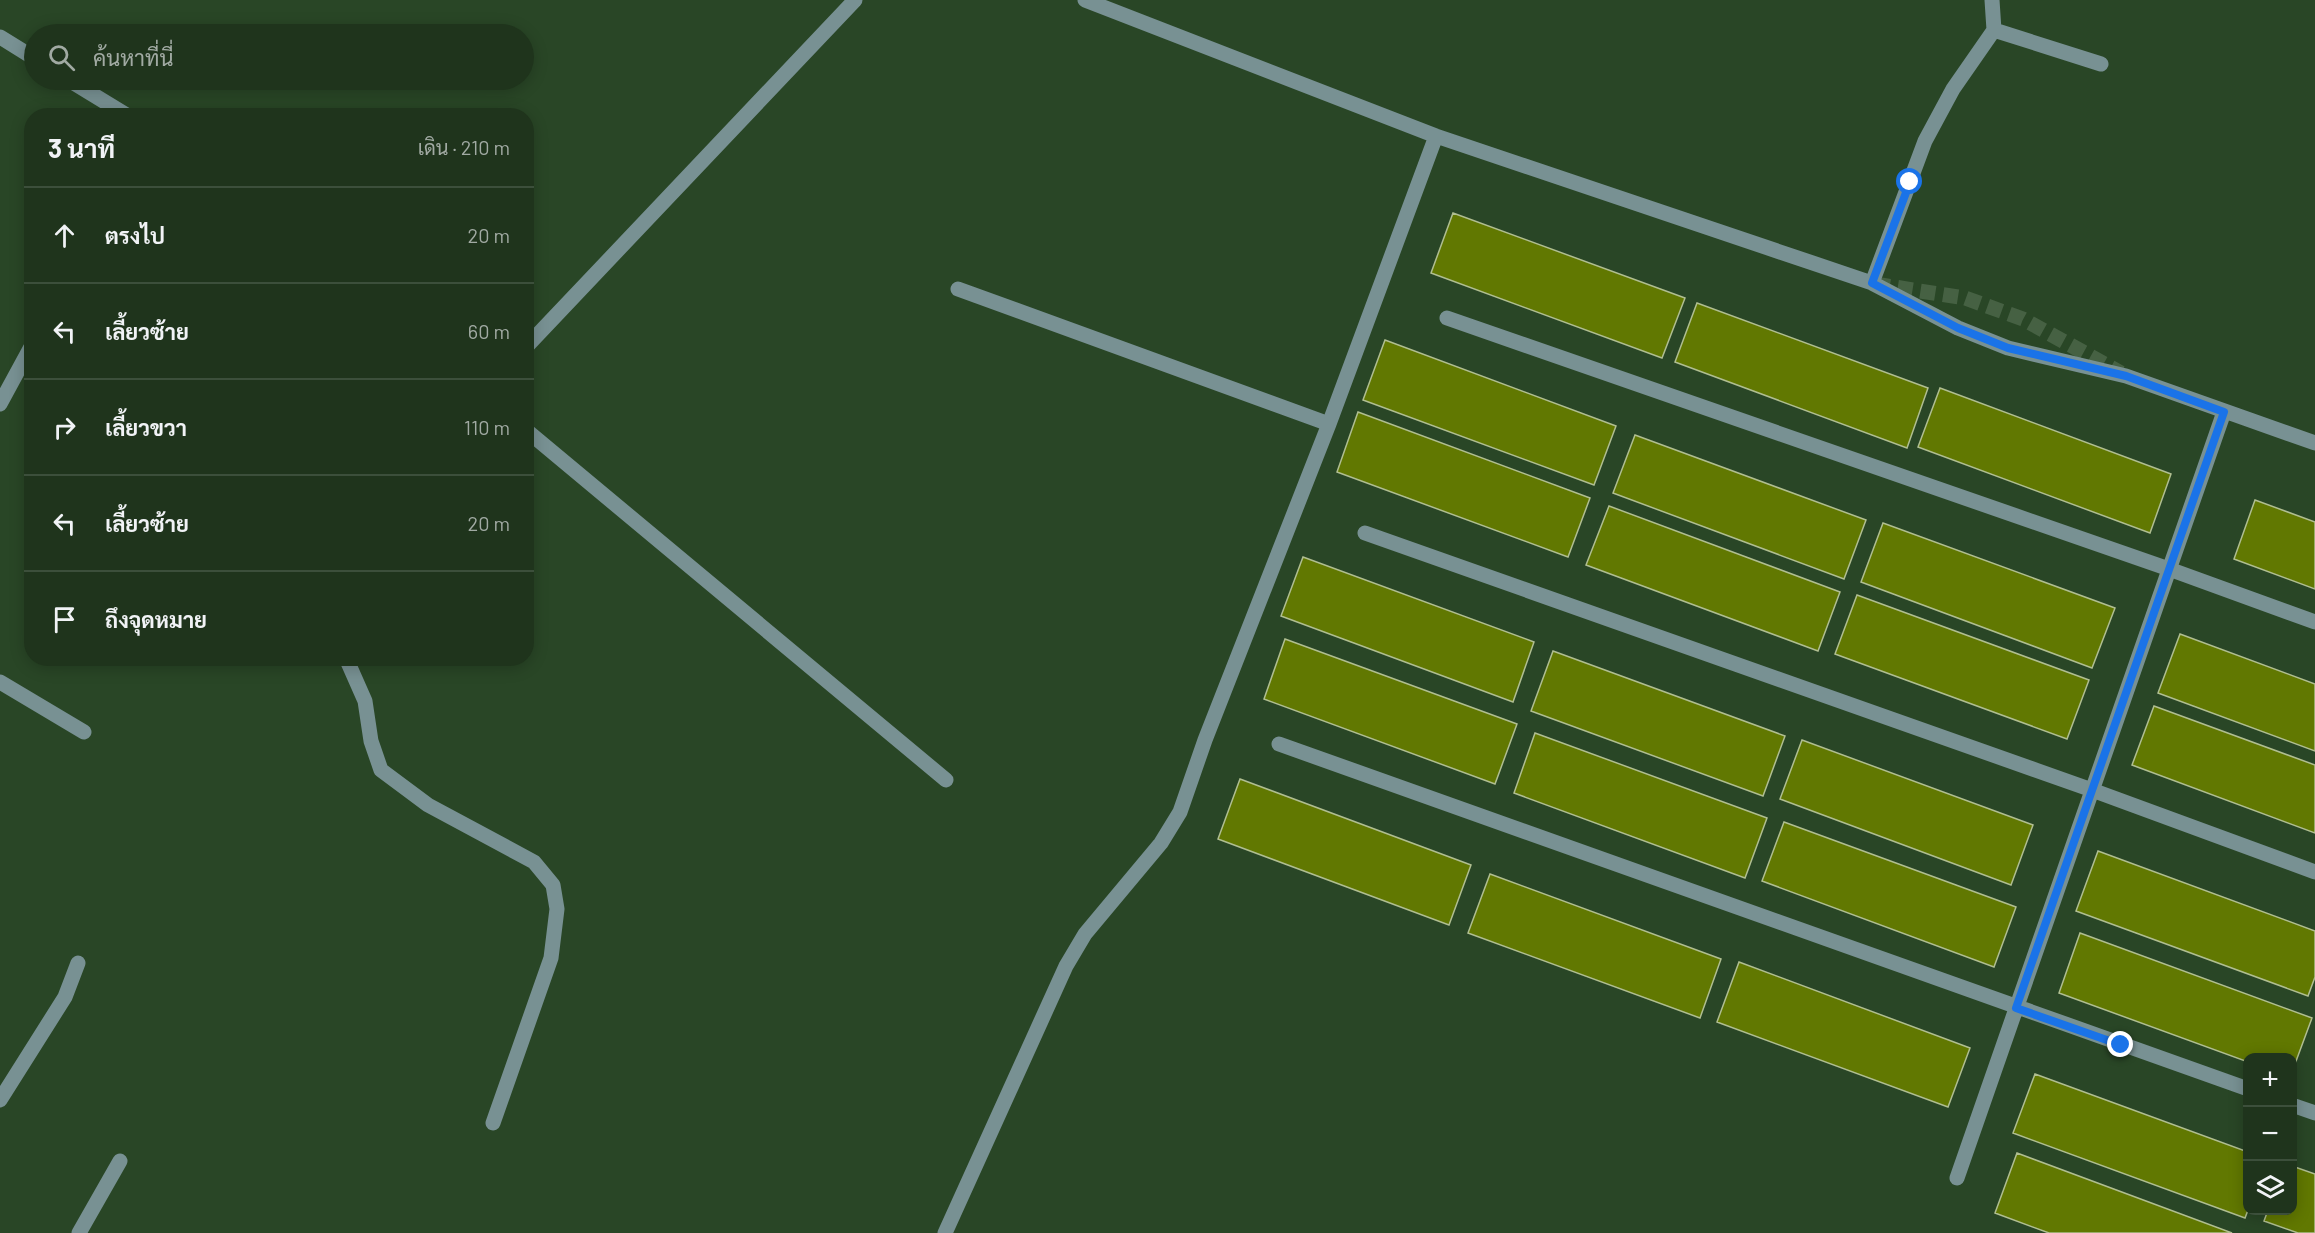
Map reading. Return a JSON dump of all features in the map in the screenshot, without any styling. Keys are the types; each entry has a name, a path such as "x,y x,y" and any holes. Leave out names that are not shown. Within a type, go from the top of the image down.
{"street":[{"path":"534,339 855,0"},
{"path":"1085,0 1436,136 1872,283 1958,328 2008,348 2126,376 2315,443"},
{"path":"1872,283 1924,141 1953,89 1994,30 1992,0"},
{"path":"1994,30 2101,64"},
{"path":"0,37 24,52"},
{"path":"86,90 116,108"},
{"path":"945,1233 1066,966 1085,934 1161,843 1180,812 1205,740 1329,424 1436,136"},
{"path":"958,289 1329,424"},
{"path":"1447,318 2315,622"},
{"path":"0,404 24,360"},
{"path":"1956,1178 2224,412"},
{"path":"534,437 946,780"},
{"path":"1365,533 2092,790 2315,872"},
{"path":"350,666 365,701 371,741 381,770 428,805 534,862 553,885 557,909 551,958 493,1123"},
{"path":"0,682 84,732"},
{"path":"1279,744 2243,1088"},
{"path":"0,1100 65,997 78,963"},
{"path":"2297,1107 2315,1113"},
{"path":"79,1233 120,1161"}],"building":[{"path":"1453,213 1685,298 1662,358 1431,273"},
{"path":"1697,303 1928,388 1907,448 1675,362"},
{"path":"1385,340 1616,426 1594,485 1363,400"},
{"path":"1940,388 2171,474 2150,533 1918,447"},
{"path":"1358,412 1590,498 1568,557 1337,472"},
{"path":"1635,435 1866,520 1844,579 1613,493"},
{"path":"2255,500 2315,522 2315,589 2234,559"},
{"path":"1609,506 1840,592 1818,651 1586,565"},
{"path":"1883,523 2115,608 2092,668 1861,582"},
{"path":"1303,557 1534,642 1513,702 1281,616"},
{"path":"1857,595 2089,680 2067,739 1835,654"},
{"path":"2180,634 2315,684 2315,751 2158,693"},
{"path":"1285,639 1517,724 1495,784 1264,699"},
{"path":"1553,651 1785,736 1763,796 1531,711"},
{"path":"2154,706 2315,765 2315,833 2132,765"},
{"path":"1535,733 1767,818 1745,878 1514,793"},
{"path":"1802,740 2033,825 2011,885 1780,799"},
{"path":"1240,779 1471,865 1449,925 1218,839"},
{"path":"1784,822 2016,907 1994,967 1762,881"},
{"path":"2098,851 2315,931 2315,977 2308,996 2076,911"},
{"path":"1490,874 1721,959 1700,1018 1468,933"},
{"path":"2080,933 2312,1018 2297,1058 2297,1053 2243,1053 2243,1060 2059,993"},
{"path":"1739,962 1970,1048 1948,1107 1717,1022"},
{"path":"2035,1074 2243,1150 2243,1215 2246,1215 2245,1218 2013,1133"},
{"path":"2017,1153 2232,1233 2049,1233 1995,1213"},
{"path":"2297,1168 2315,1174 2315,1233 2298,1233 2264,1221 2266,1215 2297,1215"}],"tunnel":[{"path":"1875,284 1965,298 2023,319 2121,373"}],"route":[{"path":"1910,182 1872,283 1958,328 2008,348 2126,376 2224,412 2016,1008 2121,1045"}]}
